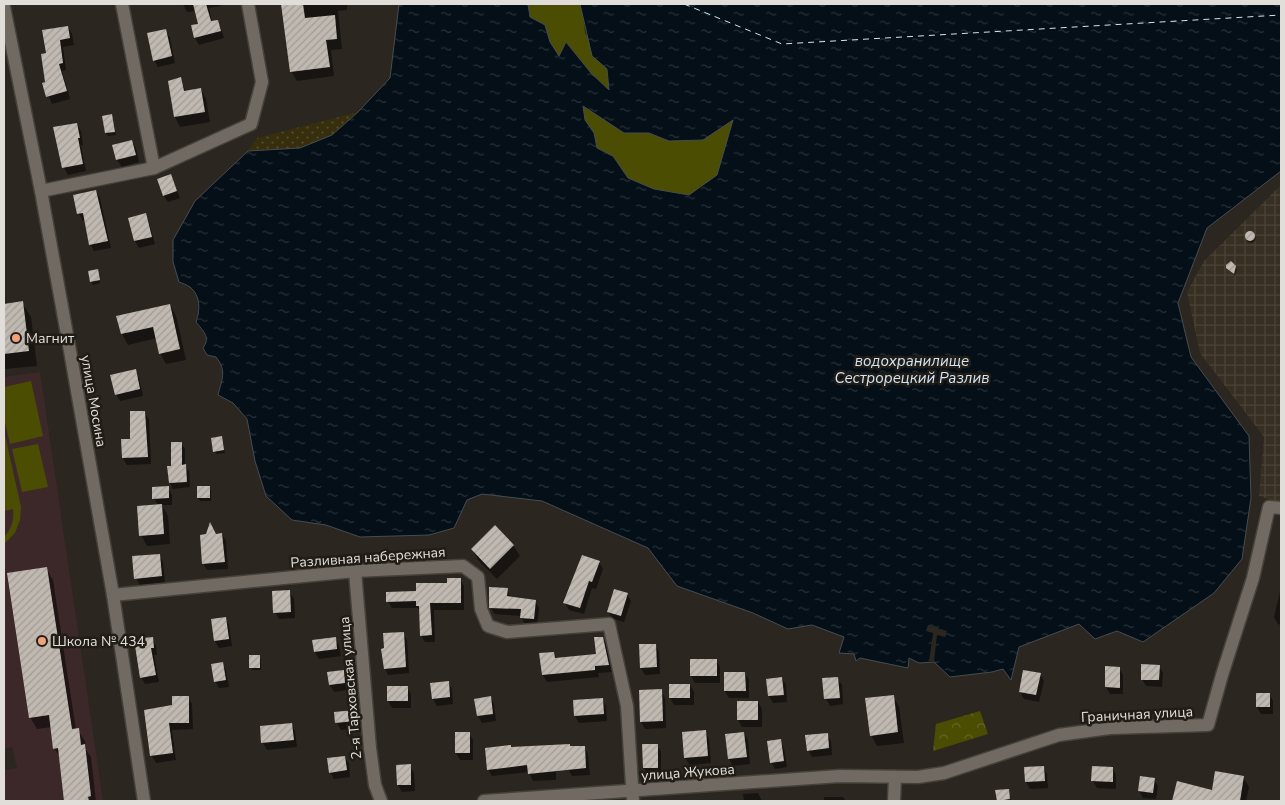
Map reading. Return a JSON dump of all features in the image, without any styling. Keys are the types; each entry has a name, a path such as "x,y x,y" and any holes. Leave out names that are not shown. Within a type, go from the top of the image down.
{"street":[{"path":"122,4 154,168"},
{"path":"42,190 154,168 251,124 262,82 248,4"},
{"name":"улица Мосина","path":"4,7 42,190 113,595 144,801"},
{"name":"Граничная улица","path":"895,777 918,777 944,773 1059,735 1110,728 1208,725 1253,578 1268,507 1281,508"},
{"name":"Разливная набережная","path":"113,595 355,571 463,566 478,577 481,608 488,626 507,632 610,624 627,706 633,796"},
{"name":"2-я Тарховская улица","path":"355,571 370,748 375,785 381,801"},
{"name":"улица Жукова","path":"484,801 633,796 840,776 895,777"},
{"path":"894,801 895,777"}],"shaded area":[{"path":"1281,185 1281,503 1259,496 1264,437 1200,353 1187,292 1204,261"},
{"name":"Школа № 434","path":"40,372 103,801 4,801 4,770 17,768 12,747 4,749 4,377"}],"green space":[{"path":"528,4 580,4 585,33 607,69 609,91 566,43 559,56 550,42 545,25 530,17"},
{"path":"583,105 624,133 649,133 669,141 703,140 734,119 717,176 689,195 654,189 628,178 613,156 597,148 594,133 585,120"},
{"path":"31,381 43,436 10,444 4,418 4,387"},
{"path":"4,431 21,507 20,520 15,533 4,544 4,537 11,527 13,520 13,509 4,511"},
{"path":"38,444 48,487 22,492 12,449"},
{"path":"980,711 988,734 933,751 936,724"}],"sand":[{"path":"358,112 332,135 300,148 248,151 257,138"}],"water":[{"name":"водохранилище Сестрорецкий Разлив","path":"399,4 528,4 530,17 545,25 550,42 559,56 566,42 591,73 609,90 607,69 592,56 580,4 1281,4 1281,171 1207,228 1178,303 1191,357 1249,436 1251,498 1242,559 1214,593 1143,642 1117,631 1095,639 1079,624 1019,647 1011,680 1003,669 950,677 934,662 919,663 909,658 908,668 860,658 856,661 854,654 839,653 844,637 812,625 788,629 753,613 677,586 648,548 542,501 482,494 467,500 454,528 429,535 360,537 326,525 292,520 266,496 255,461 247,419 233,403 218,395 223,375 222,367 216,357 207,355 203,348 206,337 196,322 199,308 198,299 190,287 179,282 173,262 173,240 195,201 248,151 300,148 332,135 358,112 390,78","holes":["583,106 624,133 649,133 669,141 703,140 733,120 717,175 689,195 654,189 628,178 613,156 597,148 594,133 585,120"]}],"pier":[{"path":"928,625 947,631 945,637 937,635 934,662 929,661 933,633 926,631"}],"building":[{"path":"193,4 206,4 211,21 218,20 221,31 194,38 191,25 198,24"},
{"path":"281,4 303,4 305,18 335,15 337,39 326,40 330,67 290,72"},
{"path":"68,26 70,38 60,40 63,63 59,64 67,91 46,97 42,83 45,82 41,54 46,53 42,30"},
{"path":"166,29 172,56 153,61 147,33"},
{"path":"181,77 184,91 201,88 205,112 174,117 168,81"},
{"path":"112,114 115,132 105,133 102,116"},
{"path":"77,123 83,164 62,168 53,127"},
{"path":"132,140 136,155 116,160 112,145"},
{"path":"171,174 177,191 163,196 157,179"},
{"path":"96,190 108,241 89,245 83,213 77,214 73,195"},
{"path":"146,213 152,237 134,241 128,218"},
{"path":"1248,231 1252,231 1255,236 1254,240 1248,241 1245,238 1245,234"},
{"path":"1231,261 1236,266 1234,274 1226,268 1226,265"},
{"path":"98,269 100,280 90,282 88,271"},
{"name":"Магнит","path":"23,301 29,351 4,354 4,304"},
{"path":"170,304 180,349 159,354 153,327 121,334 116,316"},
{"path":"136,369 140,389 115,395 110,375"},
{"path":"130,411 145,411 148,457 122,458 121,439 130,439"},
{"path":"222,436 224,450 213,452 211,438"},
{"path":"171,442 182,442 182,465 186,464 187,482 169,483 167,466 171,466"},
{"path":"169,486 169,498 152,499 152,487"},
{"path":"197,486 210,486 210,498 197,498"},
{"path":"162,504 164,534 139,536 137,506"},
{"path":"210,522 216,534 222,533 225,562 202,564 200,535 206,534"},
{"path":"495,525 514,545 490,569 471,549"},
{"path":"160,554 162,576 134,579 132,556"},
{"path":"582,555 600,561 592,582 589,581 580,608 563,603"},
{"path":"47,567 72,729 79,728 81,745 85,744 91,796 88,797 89,801 64,801 58,748 53,749 49,715 29,718 7,573"},
{"path":"447,578 461,578 461,603 430,603 432,635 420,636 419,606 416,606 416,601 386,602 386,592 416,591 416,583 447,583"},
{"path":"489,587 508,588 507,596 536,600 534,619 520,618 521,609 489,608"},
{"path":"614,589 628,593 621,616 607,612"},
{"path":"290,590 291,612 273,613 272,591"},
{"path":"226,617 229,639 214,641 211,619"},
{"path":"404,632 406,667 384,669 381,649 384,648 383,633"},
{"path":"153,637 154,648 151,648 156,675 140,678 134,639"},
{"path":"336,637 337,649 314,652 312,640"},
{"path":"594,637 603,637 609,665 595,666 595,670 542,675 539,653 554,652 555,658 596,654"},
{"path":"639,644 656,644 657,667 640,668"},
{"path":"249,655 260,655 260,668 249,668"},
{"path":"690,659 717,659 717,676 690,676"},
{"path":"223,662 226,680 214,682 211,664"},
{"path":"1141,664 1160,665 1159,680 1141,680"},
{"path":"1105,666 1120,667 1120,688 1105,687"},
{"path":"344,670 345,683 329,685 327,672"},
{"path":"1023,670 1041,673 1036,695 1019,692"},
{"path":"724,672 745,672 746,691 724,691"},
{"path":"782,677 784,695 768,696 766,679"},
{"path":"838,677 840,698 824,699 822,678"},
{"path":"449,681 450,697 432,699 430,683"},
{"path":"669,684 690,684 690,698 669,698"},
{"path":"387,686 408,686 408,701 387,701"},
{"path":"662,689 663,721 640,722 639,690"},
{"path":"1256,693 1270,693 1270,707 1256,707"},
{"path":"894,695 898,732 870,736 865,698"},
{"path":"172,696 189,696 189,723 169,723 173,753 150,756 144,710 172,705"},
{"path":"491,696 493,714 477,716 474,699"},
{"path":"603,698 604,714 574,716 573,700"},
{"path":"737,701 758,701 758,720 737,720"},
{"path":"355,710 356,721 335,723 334,712"},
{"path":"292,723 294,740 261,743 260,726"},
{"path":"706,730 708,756 684,758 682,732"},
{"path":"455,732 470,732 470,753 455,753"},
{"path":"744,732 747,757 728,759 725,734"},
{"path":"828,733 829,748 807,751 805,735"},
{"path":"781,739 784,761 770,763 767,741"},
{"path":"570,744 570,746 585,746 586,768 528,774 527,765 487,770 485,748 511,745 511,747"},
{"path":"642,744 658,744 658,768 643,768"},
{"path":"345,756 347,770 329,773 327,758"},
{"path":"411,764 411,785 397,785 396,765"},
{"path":"1044,766 1045,781 1025,782 1024,767"},
{"path":"1092,766 1113,767 1113,782 1091,781"},
{"path":"1215,771 1244,776 1240,801 1172,801 1177,781 1212,790"},
{"path":"1140,776 1155,778 1153,793 1138,791"},
{"path":"1009,789 1010,799 997,801 995,790"}],"ferry route":[{"path":"684,4 782,44 1281,15"}],"place":[{"name":"Магнит","path":"16,338"},
{"name":"Школа № 434","path":"42,641"}]}
